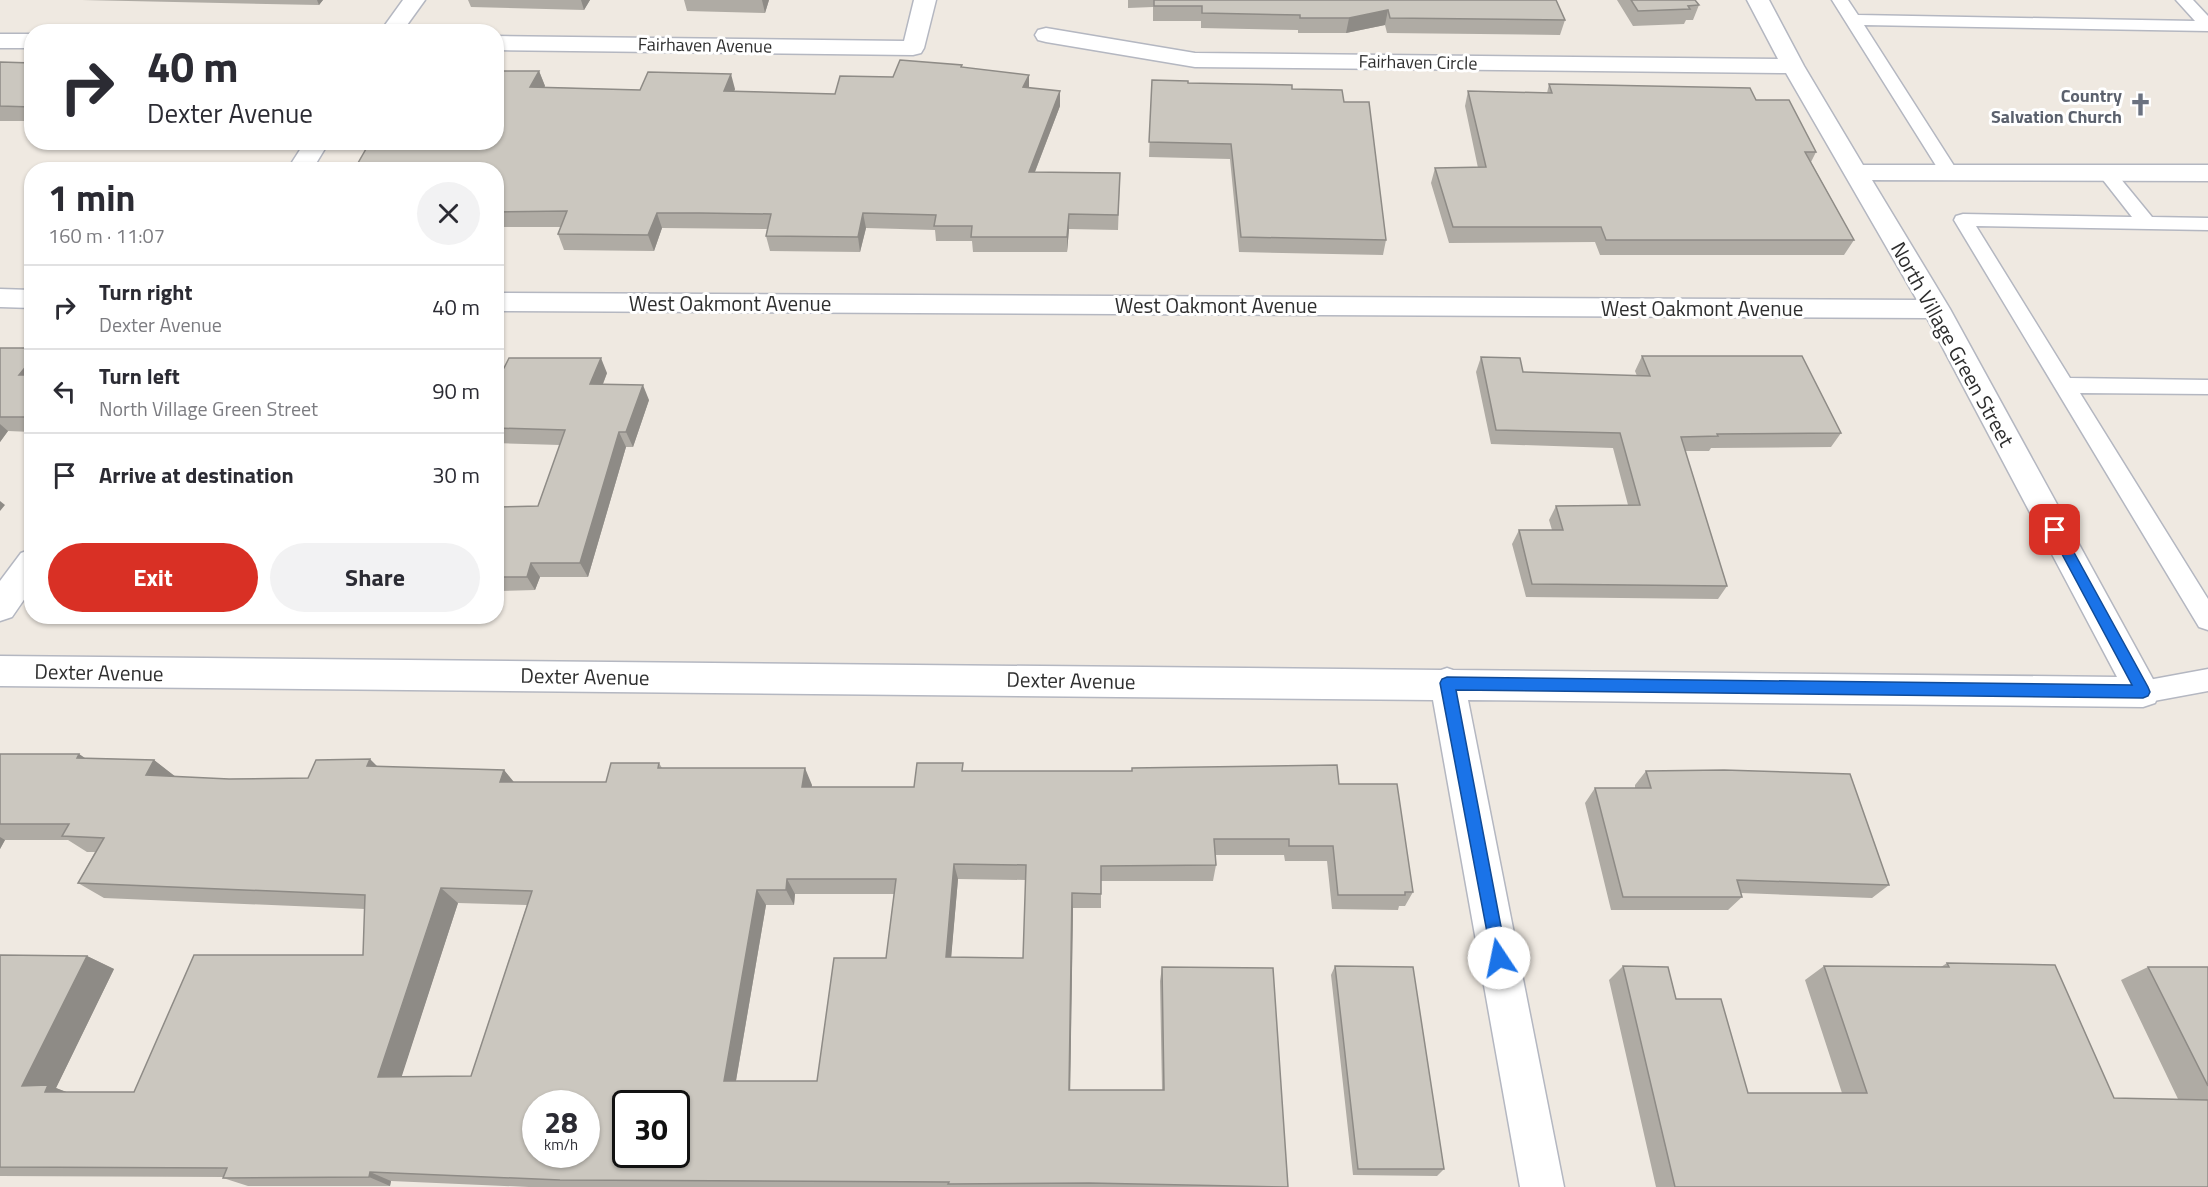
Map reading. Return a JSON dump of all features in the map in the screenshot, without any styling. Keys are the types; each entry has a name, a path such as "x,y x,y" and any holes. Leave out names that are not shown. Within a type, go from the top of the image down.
{"street":[{"path":"398,24 414,0"},
{"name":"Fairhaven Avenue","path":"504,43 913,48 925,0"},
{"name":"North Village Green Street","path":"1758,0 1793,66 1936,309 2143,692"},
{"name":"Fairhaven Circle","path":"1046,35 1195,60 1793,66"},
{"path":"0,41 24,41"},
{"path":"1856,172 2208,173"},
{"path":"0,298 24,299"},
{"name":"West Oakmont Avenue","path":"504,302 1936,309"},
{"path":"0,607 24,572"},
{"name":"Dexter Avenue","path":"0,671 1447,683 2143,692"},
{"path":"1447,683 1542,1187"}],"lane":[{"path":"1840,0 1948,172"},
{"path":"2184,0 2208,26"},
{"path":"1852,20 2208,26"},
{"path":"2105,171 2147,223"},
{"path":"2208,224 1964,220 2208,620"},
{"path":"2064,385 2208,387"},
{"path":"2143,692 2208,680"}],"building":[{"path":"1154,0 1556,0 1565,20 1390,18 1388,10 1349,18 1300,18 1300,15 1202,13 1202,6 1154,6"},
{"path":"1631,0 1695,0 1699,5 1688,6 1690,9 1638,11"},
{"path":"900,60 962,65 961,67 1029,75 1023,87 1060,91 1029,172 1120,173 1118,215 1069,214 1067,237 971,237 972,226 934,226 936,215 863,213 858,237 766,236 771,214 700,213 657,213 648,235 558,234 567,211 504,212 504,162 359,162 365,150 504,150 504,71 539,71 530,87 640,90 648,72 731,74 724,91 835,94 840,76 893,77"},
{"path":"0,62 24,63 24,107 0,106"},
{"path":"1152,80 1292,85 1292,89 1342,90 1344,102 1369,102 1386,240 1241,237 1231,144 1149,142"},
{"path":"1549,84 1750,88 1756,100 1789,100 1816,152 1805,152 1854,240 1606,240 1601,227 1453,227 1435,168 1486,167 1468,91 1552,93"},
{"path":"0,348 24,348 24,369 19,375 24,375 24,417 0,417"},
{"path":"1642,356 1802,356 1841,433 1717,434 1718,436 1681,437 1727,586 1532,584 1519,530 1563,530 1556,506 1640,505 1620,433 1496,430 1481,357 1520,358 1523,372 1650,376"},
{"path":"509,358 601,358 590,384 643,385 626,432 619,432 580,563 531,563 527,577 504,577 504,507 538,506 565,430 504,428 504,368"},
{"path":"0,754 79,754 77,758 154,760 146,775 229,779 308,778 316,760 370,759 367,766 504,770 500,782 606,782 611,763 659,763 658,768 805,768 802,787 914,787 917,763 963,763 962,771 1132,771 1132,768 1337,765 1339,784 1397,784 1413,892 1405,892 1405,895 1338,895 1333,846 1289,846 1289,839 1214,839 1216,865 1101,866 1101,894 1072,893 1069,1090 1164,1090 1162,967 1273,968 1288,1187 1089,1183 560,1180 370,1172 369,1177 223,1178 227,1168 0,1167 0,955 87,956 22,1086 48,1085 45,1092 134,1092 194,955 363,955 365,895 78,883 104,838 62,836 69,824 0,824","holes":["954,864 1026,865 1023,958 946,957","787,879 896,879 886,958 834,958 817,1081 724,1081 757,890 786,890","441,888 532,891 471,1076 378,1077"]},
{"path":"1724,770 1850,774 1889,885 1737,880 1742,897 1623,897 1595,788 1651,788 1646,771"},
{"path":"1947,963 2055,965 2114,1098 2208,1100 2208,1187 1675,1187 1623,966 1668,967 1676,999 1721,999 1748,1093 1867,1093 1824,966 1949,967"},
{"path":"1335,966 1413,967 1444,1169 1358,1169"},
{"path":"2148,967 2208,967 2208,1086"}],"place":[{"name":"Country Salvation Church","path":"2140,105"}],"route":[{"path":"1499,958 1447,683 2143,692 2055,530"}]}
